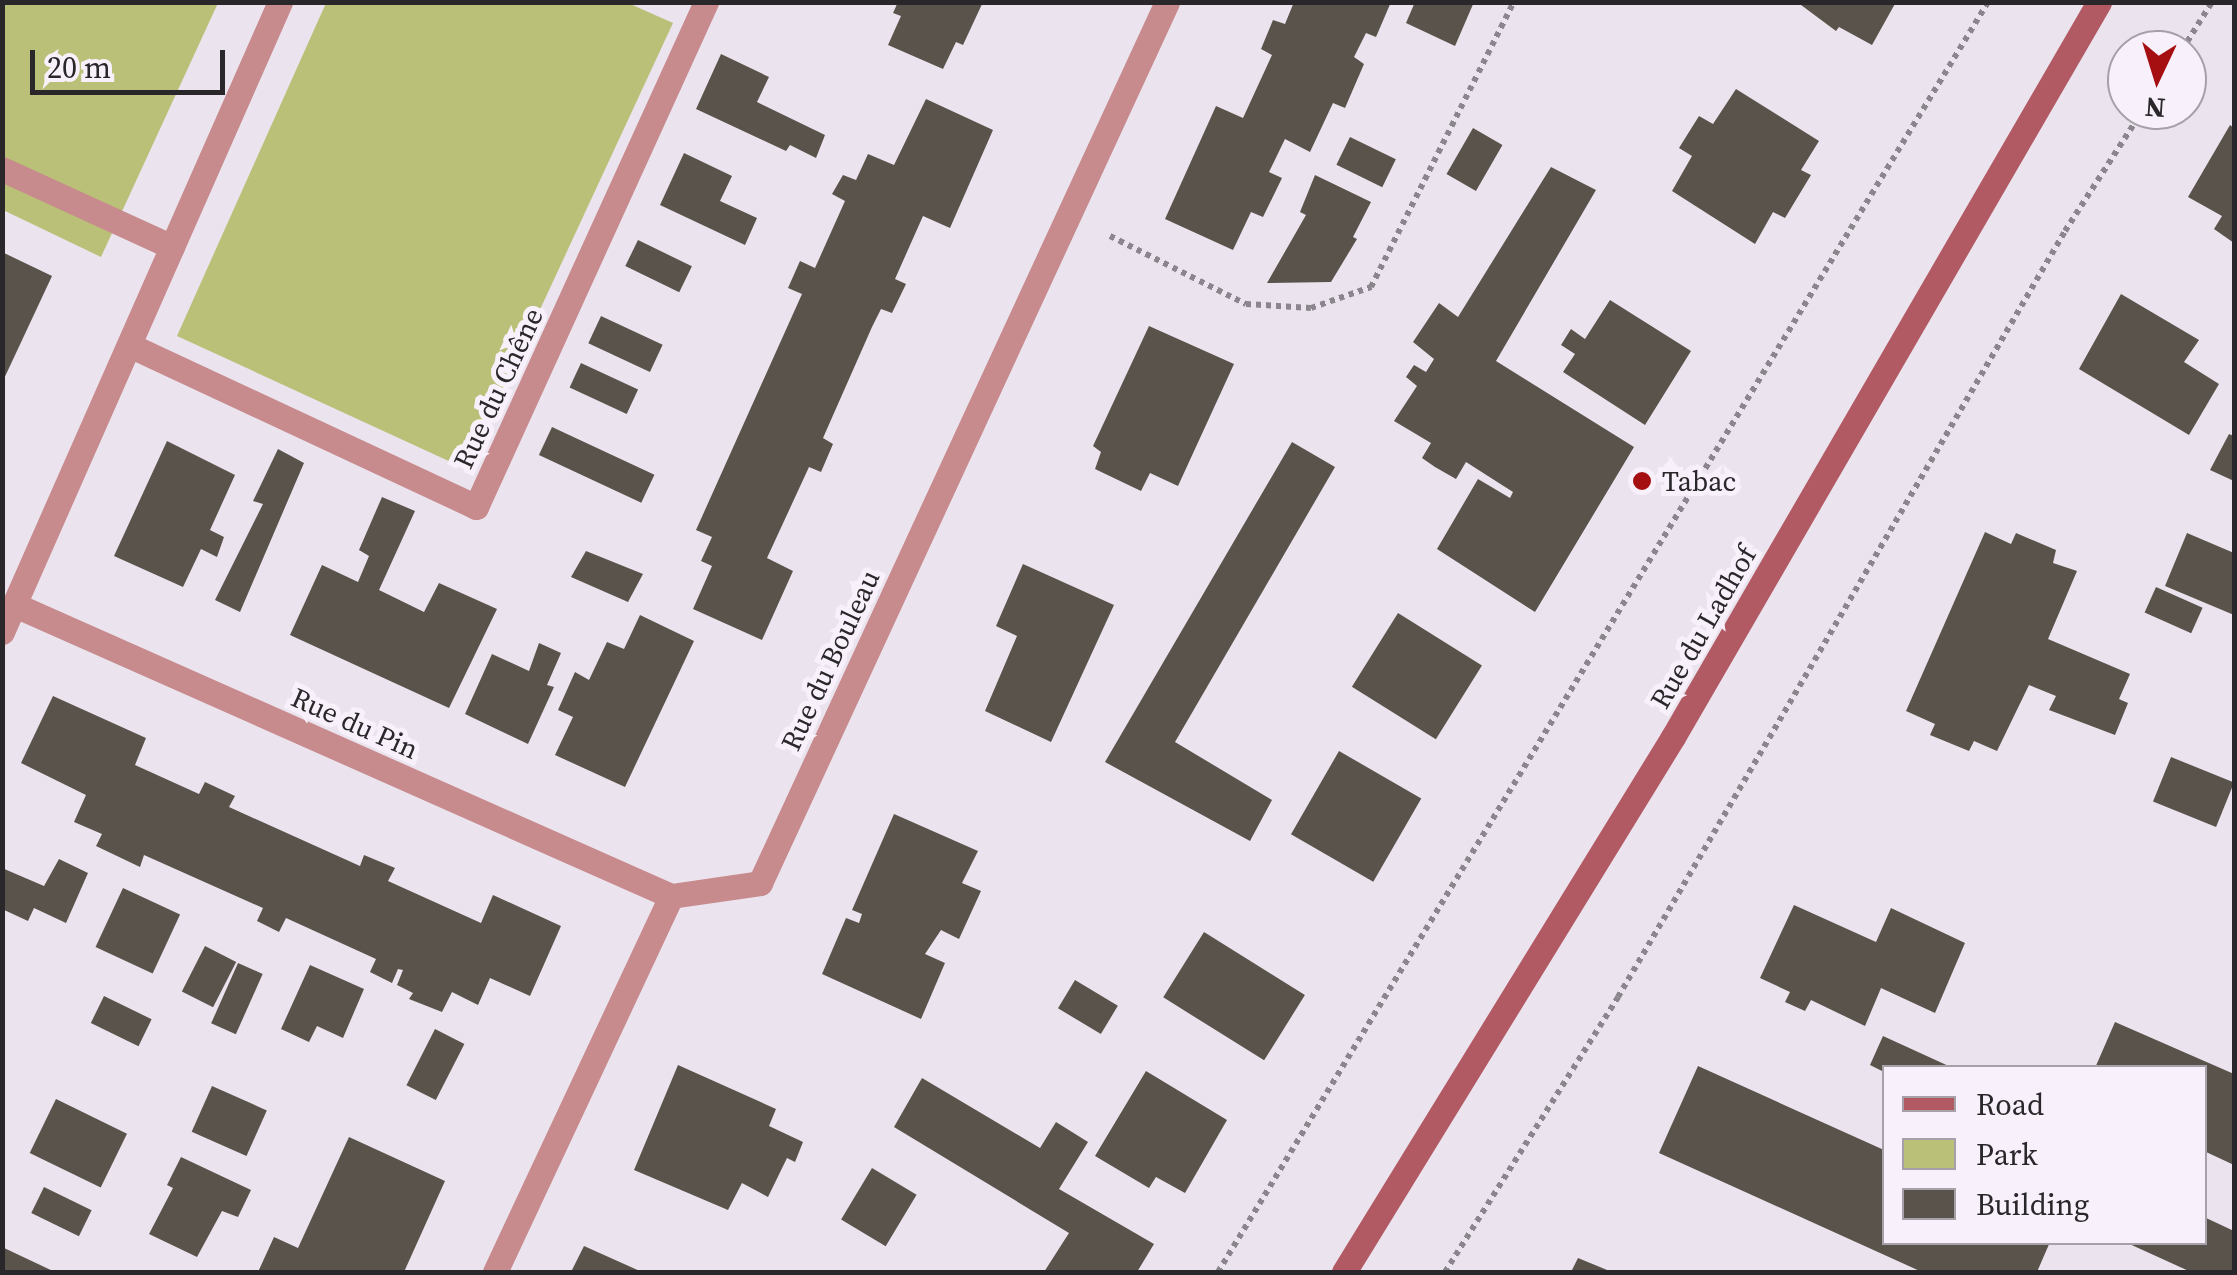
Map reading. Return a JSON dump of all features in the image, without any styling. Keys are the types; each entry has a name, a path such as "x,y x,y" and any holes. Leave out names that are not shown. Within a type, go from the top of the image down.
{"main road":[{"name":"Rue du Ladhof","path":"1344,1272 1674,737 2099,2"}],"street":[{"path":"2,632 280,2"},
{"name":"Rue du Chêne","path":"130,345 476,507 706,2"},
{"name":"Rue du Bouleau","path":"671,896 760,883 1167,2"},
{"path":"2,169 172,247"},
{"name":"Rue du Pin","path":"15,605 671,896"},
{"path":"494,1272 671,896"}],"path":[{"path":"1069,215 1246,304 1311,308 1370,287 1514,2"},
{"path":"1218,1272 1988,2"},
{"path":"2194,30 2212,2"},
{"path":"1446,1272 1618,997 2065,231 2130,130"}],"green space":[{"path":"2,3 218,3 101,257 3,210"},
{"path":"326,3 628,3 673,23 466,469 177,336"}],"building":[{"path":"898,2 983,2 963,45 956,42 943,69 888,45 901,16 893,13"},
{"path":"1294,2 1391,2 1376,37 1366,33 1354,57 1364,64 1345,108 1333,103 1310,152 1285,139 1269,172 1282,178 1263,217 1251,212 1233,250 1165,219 1216,106 1243,118 1272,55 1261,49 1273,20 1285,24"},
{"path":"1415,2 1474,2 1455,46 1406,23"},
{"path":"1797,2 1896,2 1872,45 1839,27 1836,31"},
{"path":"721,54 769,77 757,102 825,135 816,158 790,145 786,151 696,109"},
{"path":"1736,89 1819,141 1801,170 1811,175 1785,218 1773,212 1755,244 1672,191 1692,156 1679,148 1699,116 1713,124"},
{"path":"926,99 993,130 950,228 923,216 895,279 906,284 892,313 881,309 823,438 833,444 821,472 809,467 767,558 793,571 762,640 693,609 712,566 701,561 712,537 696,530 802,294 788,288 800,261 815,268 845,201 832,194 843,175 856,180 868,154 894,165"},
{"path":"2230,125 2234,128 2234,243 2214,229 2222,216 2188,197"},
{"path":"1473,128 1502,145 1476,191 1446,174"},
{"path":"1350,137 1396,159 1382,187 1336,165"},
{"path":"684,153 732,176 720,201 757,218 745,245 660,205"},
{"path":"1551,167 1596,190 1496,361 1634,447 1535,612 1437,549 1478,479 1510,498 1513,492 1466,462 1456,479 1435,467 1422,458 1431,443 1394,421 1417,386 1406,377 1414,365 1426,372 1434,359 1413,342 1439,303 1458,317"},
{"path":"1315,175 1371,202 1353,237 1357,239 1331,282 1267,283 1306,215 1300,212"},
{"path":"638,240 692,266 679,292 625,266"},
{"path":"2,252 52,276 2,383"},
{"path":"2121,294 2199,340 2184,362 2219,384 2189,435 2079,369"},
{"path":"1610,300 1691,351 1645,425 1563,372 1575,354 1561,345 1571,329 1585,339"},
{"path":"601,316 663,345 650,372 588,343"},
{"path":"1149,326 1234,364 1178,486 1150,473 1141,491 1095,469 1101,452 1093,446"},
{"path":"581,363 638,390 627,414 570,387"},
{"path":"552,427 654,475 641,503 539,455"},
{"path":"2229,434 2234,436 2234,481 2210,470"},
{"path":"167,441 235,475 210,530 224,537 217,557 201,549 183,587 114,556"},
{"path":"1292,442 1335,467 1175,742 1272,800 1250,841 1105,762"},
{"path":"278,449 304,463 240,612 215,600 263,504 253,501"},
{"path":"382,497 415,511 379,590 424,612 439,583 497,609 449,708 290,635 322,565 358,582 369,556 359,550"},
{"path":"1985,532 2011,544 2016,533 2056,550 2053,563 2077,571 2048,639 2130,674 2119,699 2128,703 2115,735 2049,710 2056,696 2029,685 1997,751 1974,741 1969,751 1930,735 1935,724 1906,711"},
{"path":"2187,533 2234,553 2234,615 2165,586"},
{"path":"586,551 643,574 628,602 571,577"},
{"path":"1023,564 1114,605 1051,742 985,711 1017,636 996,626"},
{"path":"2156,587 2203,608 2191,633 2145,613"},
{"path":"1398,613 1482,665 1436,739 1352,687"},
{"path":"640,615 694,641 625,787 555,755 573,717 558,710 575,672 589,680 607,642 624,649"},
{"path":"539,643 561,653 547,685 554,687 528,744 465,714 492,654 529,671"},
{"path":"53,696 146,738 135,765 199,794 205,782 235,796 229,807 360,866 364,855 395,868 388,881 481,923 493,895 561,926 530,996 490,978 478,1005 452,992 442,1012 409,999 413,993 397,985 403,970 398,969 392,983 370,972 376,959 286,918 279,932 257,921 263,908 144,855 140,867 96,846 102,834 74,822 86,795 21,763"},
{"path":"1339,751 1421,798 1373,882 1291,834"},
{"path":"2171,757 2234,782 2216,827 2153,802"},
{"path":"894,814 978,851 962,883 981,891 959,939 941,930 925,954 945,963 921,1019 822,974 846,918 859,923 862,914 852,910"},
{"path":"59,859 88,873 66,923 34,908 28,921 2,909 2,868 44,886"},
{"path":"123,888 180,915 153,974 96,947"},
{"path":"1794,905 1876,942 1891,908 1965,943 1935,1013 1881,988 1865,1026 1811,1000 1805,1011 1785,1002 1790,992 1760,978"},
{"path":"1204,932 1305,995 1264,1060 1163,997"},
{"path":"205,946 236,962 213,1007 182,991"},
{"path":"238,963 263,974 236,1034 211,1023"},
{"path":"310,965 364,989 343,1038 317,1026 309,1042 281,1029"},
{"path":"1075,980 1118,1006 1101,1034 1058,1008"},
{"path":"104,996 152,1019 138,1046 91,1023"},
{"path":"2115,1022 2234,1074 2234,1165 2207,1152 2207,1065 2096,1065"},
{"path":"435,1029 464,1044 436,1100 406,1085"},
{"path":"1883,1036 1946,1065 1882,1065 1882,1071 1870,1065"},
{"path":"678,1065 776,1109 769,1126 803,1142 795,1162 787,1158 768,1197 742,1183 728,1210 634,1170"},
{"path":"1698,1066 1882,1149 1882,1245 2049,1245 2037,1272 1922,1272 1659,1153"},
{"path":"1146,1071 1227,1120 1185,1193 1156,1177 1149,1188 1095,1156"},
{"path":"922,1078 1040,1148 1056,1122 1088,1142 1059,1189 1154,1244 1137,1272 1044,1272 1069,1233 894,1127"},
{"path":"212,1086 267,1110 246,1156 192,1132"},
{"path":"56,1099 127,1134 101,1188 30,1153"},
{"path":"349,1137 445,1181 404,1272 258,1272 274,1237 298,1248"},
{"path":"181,1157 251,1190 238,1217 222,1211 197,1257 149,1234 173,1188 167,1185"},
{"path":"872,1168 917,1195 886,1246 841,1219"},
{"path":"44,1187 92,1210 79,1236 31,1213"},
{"path":"2207,1218 2234,1231 2232,1272 2191,1272 2132,1245 2207,1245"},
{"path":"584,1246 642,1272 571,1272"},
{"path":"2,1247 55,1272 2,1272"},
{"path":"1578,1258 1612,1272 1571,1272"}],"place":[{"name":"Tabac","path":"1642,481"}]}
